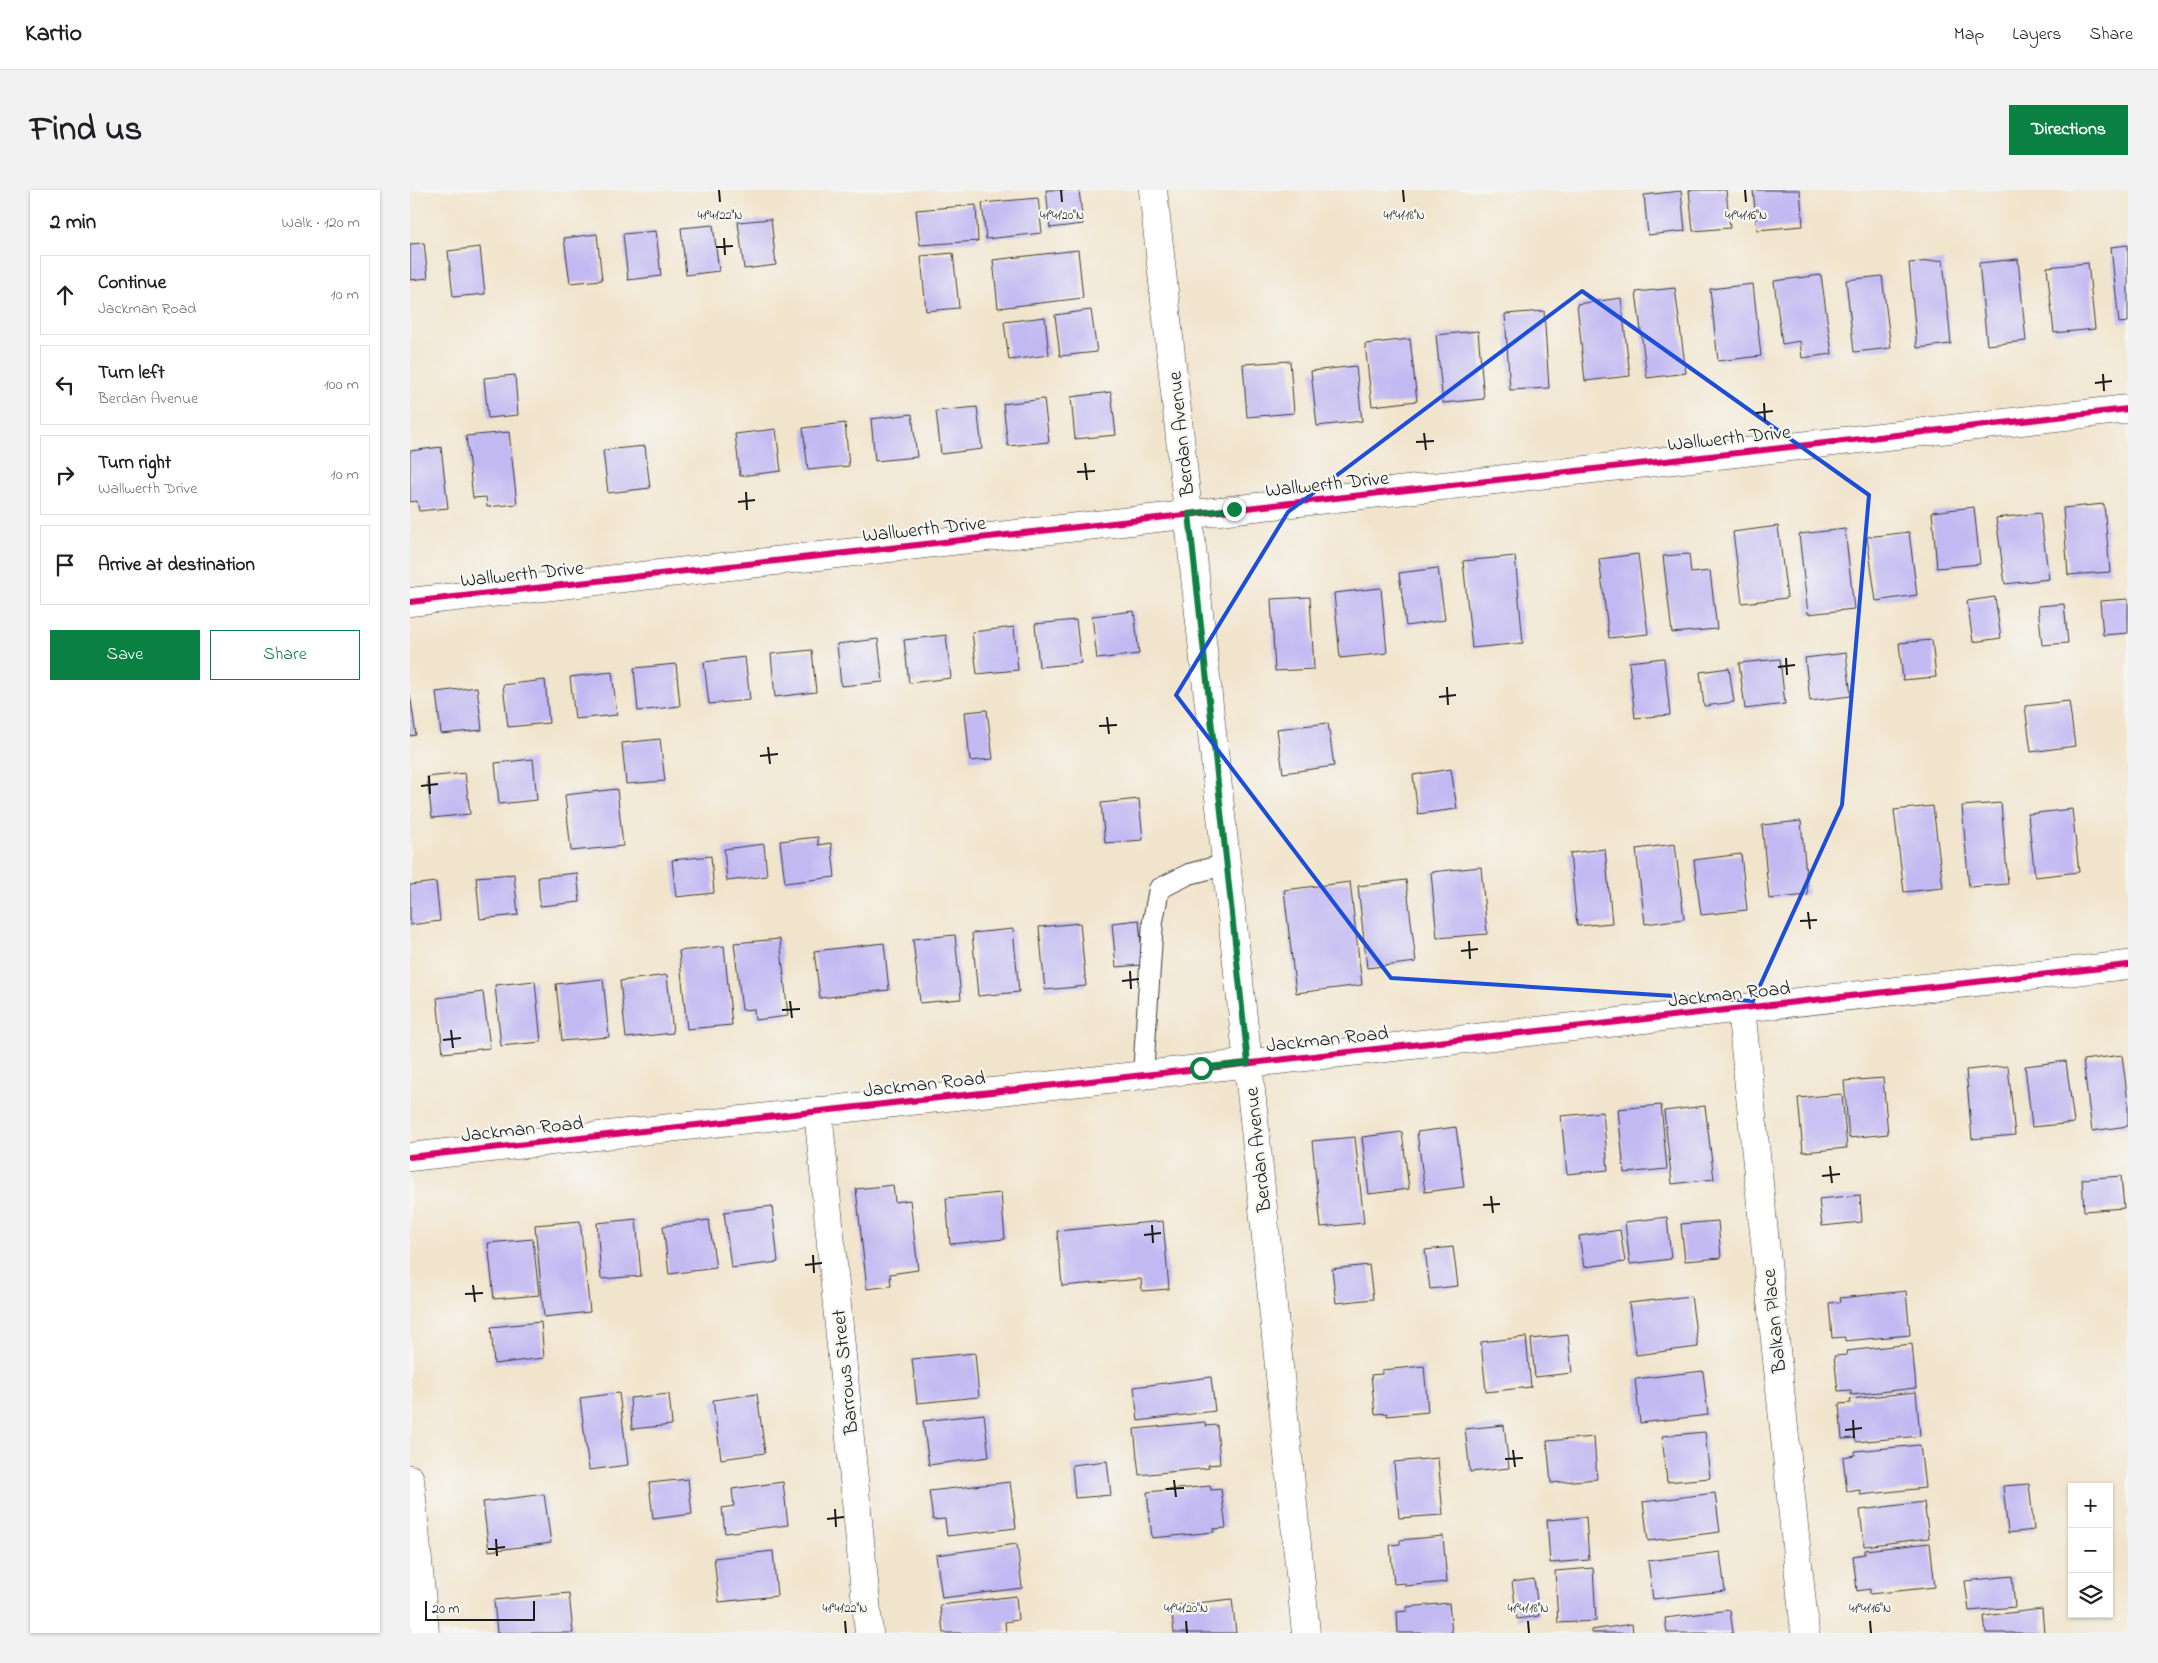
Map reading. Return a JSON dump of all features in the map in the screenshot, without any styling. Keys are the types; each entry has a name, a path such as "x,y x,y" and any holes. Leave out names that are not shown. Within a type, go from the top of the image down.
{"street":[{"name":"Berdan Avenue","path":"1153,190 1248,1063 1306,1633"},
{"name":"Wallwerth Drive","path":"410,602 2128,409"},
{"name":"Jackman Road","path":"410,1157 2128,965"},
{"name":"Balkan Place","path":"1741,1008 1805,1633"},
{"name":"Barrows Street","path":"818,1111 869,1633"},
{"path":"410,1479 425,1633"}],"lane":[{"path":"1144,1075 1153,921 1159,890 1189,874 1226,864"}],"highlighted area":[{"path":"1582,291 1869,495 1842,805 1753,1001 1391,978 1176,695 1288,512"}],"building":[{"path":"1046,190 1079,190 1083,224 1050,228"},
{"path":"1689,190 1726,190 1730,228 1693,231"},
{"path":"1753,190 1800,190 1803,226 1757,230"},
{"path":"1681,191 1685,231 1648,235 1644,195"},
{"path":"1038,198 1042,233 986,239 982,203"},
{"path":"976,205 978,241 920,245 916,210"},
{"path":"771,219 776,265 744,269 738,222"},
{"path":"713,225 719,271 686,275 681,228"},
{"path":"656,231 661,276 628,280 623,234"},
{"path":"597,234 602,280 570,283 564,238"},
{"path":"424,243 428,278 410,280 410,244"},
{"path":"2128,245 2128,322 2119,323 2111,247"},
{"path":"480,247 485,294 453,297 448,251"},
{"path":"1078,250 1083,298 998,308 993,260"},
{"path":"953,253 959,308 926,311 921,256"},
{"path":"2018,259 2026,341 1987,345 1979,263"},
{"path":"1943,260 1951,344 1917,348 1909,263"},
{"path":"2088,263 2095,329 2054,333 2047,267"},
{"path":"1821,275 1832,354 1802,358 1800,341 1782,344 1774,281"},
{"path":"1882,276 1891,348 1854,352 1846,280"},
{"path":"1753,284 1761,356 1718,361 1710,289"},
{"path":"1675,288 1686,373 1647,378 1636,292"},
{"path":"1621,298 1630,376 1585,381 1577,304"},
{"path":"1091,310 1097,352 1060,356 1055,315"},
{"path":"1544,311 1549,388 1510,390 1505,314"},
{"path":"1045,317 1049,355 1009,360 1004,322"},
{"path":"1478,331 1484,399 1443,403 1436,335"},
{"path":"1410,339 1417,401 1372,406 1365,344"},
{"path":"1290,361 1294,413 1247,417 1243,364"},
{"path":"1356,366 1362,421 1317,426 1311,371"},
{"path":"515,375 518,415 488,418 484,378"},
{"path":"1111,392 1116,435 1075,439 1071,397"},
{"path":"1044,399 1049,442 1008,446 1003,404"},
{"path":"977,407 982,449 941,454 936,411"},
{"path":"912,414 917,457 875,461 871,419"},
{"path":"845,423 849,466 808,470 803,428"},
{"path":"776,429 781,471 740,476 735,434"},
{"path":"509,432 517,504 487,507 486,497 473,498 466,436"},
{"path":"645,446 650,488 608,493 603,450"},
{"path":"441,447 448,508 419,511 417,501 410,502 410,451"},
{"path":"2104,504 2110,572 2068,575 2063,508"},
{"path":"1974,507 1980,564 1937,568 1932,512"},
{"path":"2040,513 2049,579 2005,584 1996,518"},
{"path":"1778,526 1787,598 1742,603 1733,532"},
{"path":"1845,529 1854,609 1808,614 1799,534"},
{"path":"1909,532 1917,595 1876,601 1867,537"},
{"path":"1638,554 1648,634 1609,638 1599,559"},
{"path":"1689,554 1691,573 1710,571 1717,629 1672,633 1663,556"},
{"path":"1515,556 1523,643 1472,648 1463,561"},
{"path":"1438,568 1445,620 1406,626 1399,573"},
{"path":"1381,588 1387,653 1340,658 1334,593"},
{"path":"1310,597 1314,669 1275,671 1271,599"},
{"path":"1995,597 2001,638 1973,642 1967,601"},
{"path":"2128,599 2128,633 2103,635 2100,601"},
{"path":"2064,604 2068,643 2042,645 2038,606"},
{"path":"1134,611 1139,654 1097,659 1092,616"},
{"path":"1076,620 1081,663 1039,667 1035,624"},
{"path":"1014,627 1018,670 977,674 972,632"},
{"path":"946,635 951,678 909,683 904,640"},
{"path":"878,639 883,682 841,686 837,644"},
{"path":"1932,640 1936,677 1903,680 1899,643"},
{"path":"812,650 816,692 775,697 771,654"},
{"path":"1846,653 1851,696 1810,701 1805,658"},
{"path":"745,657 750,700 709,704 704,662"},
{"path":"1664,658 1670,715 1635,718 1629,662"},
{"path":"1780,659 1785,704 1745,709 1739,663"},
{"path":"676,664 680,706 638,711 634,668"},
{"path":"1729,668 1734,702 1704,706 1700,672"},
{"path":"612,672 617,715 575,719 570,677"},
{"path":"545,680 549,723 508,727 503,685"},
{"path":"477,687 482,730 441,734 436,692"},
{"path":"410,694 416,735 410,736"},
{"path":"2069,701 2075,746 2031,752 2025,706"},
{"path":"987,710 993,759 970,761 965,712"},
{"path":"1328,723 1334,766 1283,773 1277,729"},
{"path":"660,739 665,781 626,784 622,743"},
{"path":"533,759 537,800 499,804 495,763"},
{"path":"1451,769 1457,809 1418,814 1413,775"},
{"path":"465,773 470,814 432,818 427,777"},
{"path":"617,789 623,846 571,851 565,795"},
{"path":"1139,799 1143,840 1105,843 1101,803"},
{"path":"2001,803 2008,884 1969,887 1962,806"},
{"path":"1933,806 1943,888 1904,892 1894,810"},
{"path":"2072,809 2079,872 2035,877 2028,814"},
{"path":"1801,821 1808,895 1769,899 1762,825"},
{"path":"818,837 818,845 831,843 835,877 785,883 780,841"},
{"path":"764,844 767,876 727,881 724,849"},
{"path":"1675,844 1684,919 1645,924 1636,849"},
{"path":"1605,849 1612,923 1577,926 1570,853"},
{"path":"1741,854 1747,910 1701,915 1694,860"},
{"path":"711,856 714,893 676,897 672,860"},
{"path":"1481,867 1487,934 1437,938 1431,872"},
{"path":"577,873 580,902 540,906 538,877"},
{"path":"514,874 518,915 480,919 476,877"},
{"path":"1406,880 1416,962 1367,968 1358,886"},
{"path":"436,882 440,921 410,925 410,885"},
{"path":"1350,882 1362,985 1296,993 1284,890"},
{"path":"1139,920 1143,965 1116,967 1112,923"},
{"path":"1080,923 1086,986 1045,990 1039,927"},
{"path":"1013,929 1019,992 978,996 972,933"},
{"path":"955,935 961,999 920,1003 913,939"},
{"path":"780,939 788,1016 755,1020 754,1009 742,1010 734,943"},
{"path":"884,943 889,990 820,998 814,951"},
{"path":"724,946 732,1025 687,1029 679,951"},
{"path":"667,975 673,1033 626,1038 620,981"},
{"path":"603,979 609,1037 562,1041 556,984"},
{"path":"535,981 541,1042 501,1046 495,985"},
{"path":"483,992 490,1048 443,1053 437,998"},
{"path":"2122,1055 2128,1102 2128,1126 2092,1131 2083,1060"},
{"path":"2066,1061 2074,1123 2032,1127 2025,1066"},
{"path":"2008,1066 2015,1135 1972,1139 1966,1070"},
{"path":"1883,1078 1888,1134 1849,1138 1844,1081"},
{"path":"1842,1094 1847,1148 1803,1152 1798,1098"},
{"path":"1661,1105 1667,1169 1624,1173 1618,1109"},
{"path":"1705,1106 1714,1179 1672,1184 1664,1111"},
{"path":"1603,1112 1608,1170 1567,1174 1561,1116"},
{"path":"1456,1127 1464,1187 1425,1192 1417,1132"},
{"path":"1402,1132 1409,1189 1369,1194 1362,1137"},
{"path":"1355,1137 1364,1223 1321,1227 1312,1141"},
{"path":"2121,1176 2124,1208 2084,1211 2082,1179"},
{"path":"893,1185 895,1202 910,1200 918,1270 890,1274 891,1286 867,1289 856,1189"},
{"path":"1001,1193 1005,1239 950,1244 946,1198"},
{"path":"1860,1195 1862,1222 1822,1226 1819,1199"},
{"path":"772,1206 778,1262 731,1268 724,1212"},
{"path":"1667,1217 1671,1259 1630,1264 1625,1222"},
{"path":"636,1219 641,1276 601,1279 597,1223"},
{"path":"709,1220 716,1268 669,1274 663,1226"},
{"path":"580,1221 590,1312 544,1317 535,1225"},
{"path":"1163,1221 1169,1289 1142,1291 1141,1279 1062,1286 1057,1231"},
{"path":"1718,1221 1721,1258 1685,1261 1681,1224"},
{"path":"1620,1230 1625,1262 1584,1267 1579,1236"},
{"path":"533,1239 539,1295 494,1299 488,1243"},
{"path":"1453,1247 1458,1286 1430,1289 1425,1250"},
{"path":"1369,1265 1373,1299 1336,1303 1332,1269"},
{"path":"1906,1291 1910,1335 1845,1341 1845,1337 1832,1338 1829,1303 1841,1302 1840,1298"},
{"path":"1691,1296 1698,1347 1636,1355 1629,1303"},
{"path":"541,1322 544,1358 494,1364 491,1327"},
{"path":"1568,1335 1572,1373 1535,1377 1531,1339"},
{"path":"1526,1337 1531,1387 1486,1392 1481,1342"},
{"path":"1912,1344 1916,1388 1851,1395 1851,1390 1838,1391 1834,1356 1847,1355 1846,1351"},
{"path":"975,1353 979,1397 917,1403 912,1359"},
{"path":"1424,1366 1428,1412 1387,1416 1387,1413 1375,1414 1371,1375 1382,1374 1382,1370"},
{"path":"1703,1371 1708,1415 1640,1423 1635,1379"},
{"path":"1211,1377 1215,1411 1138,1421 1134,1387"},
{"path":"1916,1392 1920,1436 1856,1442 1855,1438 1842,1439 1839,1404 1851,1403 1850,1399"},
{"path":"619,1393 628,1465 589,1470 580,1398"},
{"path":"669,1394 672,1425 632,1429 630,1398"},
{"path":"757,1394 765,1453 721,1459 713,1400"},
{"path":"984,1414 989,1457 929,1465 923,1421"},
{"path":"1205,1422 1206,1426 1217,1425 1220,1464 1208,1465 1209,1468 1139,1475 1134,1429"},
{"path":"1504,1425 1509,1468 1470,1472 1465,1429"},
{"path":"1705,1432 1710,1478 1667,1482 1662,1436"},
{"path":"1594,1437 1597,1479 1551,1483 1547,1441"},
{"path":"1920,1445 1925,1488 1860,1495 1860,1490 1847,1492 1843,1457 1855,1455 1855,1451"},
{"path":"1438,1458 1443,1515 1399,1518 1394,1462"},
{"path":"1107,1461 1111,1495 1075,1498 1072,1465"},
{"path":"688,1479 692,1514 653,1519 649,1483"},
{"path":"783,1482 788,1525 725,1533 722,1508 734,1506 732,1489"},
{"path":"1010,1482 1016,1528 947,1536 945,1519 933,1520 929,1491"},
{"path":"2029,1484 2034,1530 2008,1533 2003,1486"},
{"path":"1210,1486 1211,1490 1221,1489 1226,1528 1213,1529 1214,1532 1152,1538 1147,1492"},
{"path":"1715,1493 1720,1532 1648,1541 1643,1502"},
{"path":"544,1494 551,1543 489,1551 483,1502"},
{"path":"1924,1502 1929,1538 1864,1546 1860,1510"},
{"path":"1586,1517 1589,1560 1550,1563 1547,1520"},
{"path":"1443,1536 1447,1582 1405,1586 1405,1583 1394,1584 1390,1545 1400,1544 1400,1540"},
{"path":"1930,1543 1935,1587 1870,1594 1870,1589 1857,1591 1853,1556 1865,1554 1865,1550"},
{"path":"1017,1544 1022,1588 942,1598 936,1555"},
{"path":"773,1551 777,1596 719,1602 714,1558"},
{"path":"1720,1552 1725,1591 1653,1599 1648,1561"},
{"path":"1593,1568 1596,1621 1558,1623 1555,1571"},
{"path":"2012,1576 2015,1607 1969,1611 1965,1581"},
{"path":"1534,1579 1539,1616 1517,1619 1512,1582"},
{"path":"569,1593 573,1633 497,1633 494,1600"},
{"path":"1016,1596 1018,1620 1005,1622 1006,1633 943,1633 940,1605"},
{"path":"1232,1599 1236,1633 1174,1633 1171,1606"},
{"path":"1449,1603 1452,1633 1398,1633 1397,1612 1407,1611 1407,1607"},
{"path":"2042,1609 2044,1633 1986,1633 1984,1616"},
{"path":"1730,1610 1733,1633 1667,1633 1665,1618"},
{"path":"1632,1624 1633,1633 1591,1633 1591,1630"}],"cycle path":[{"path":"410,602 2128,409"},
{"path":"410,1157 2128,965"}],"route":[{"path":"1201,1068 1248,1063 1189,514 1234,509"}]}
